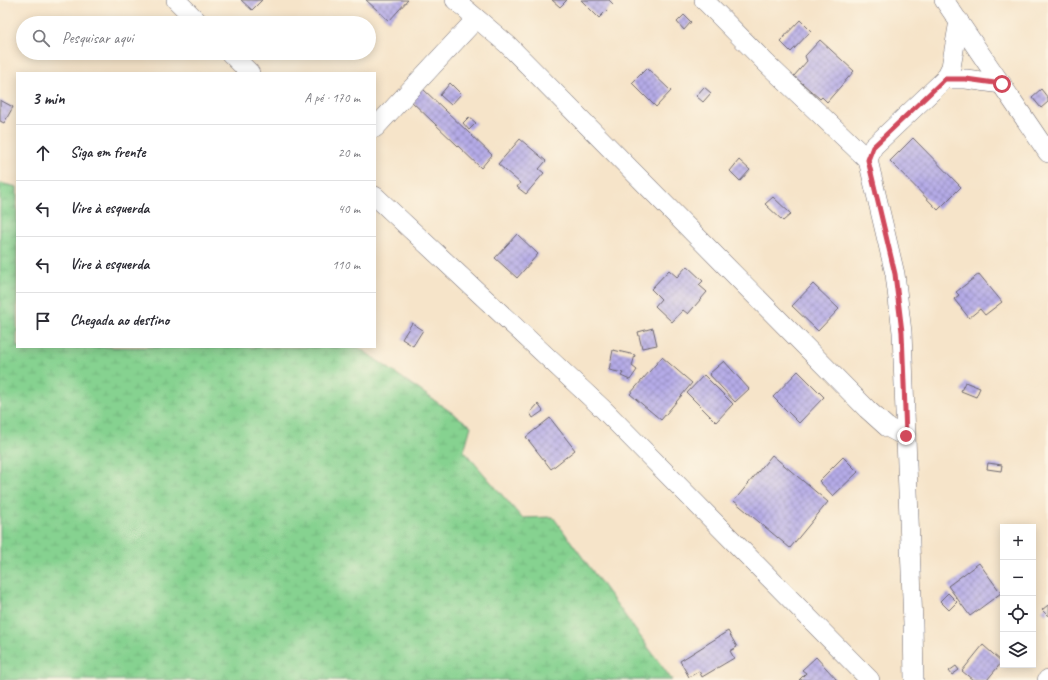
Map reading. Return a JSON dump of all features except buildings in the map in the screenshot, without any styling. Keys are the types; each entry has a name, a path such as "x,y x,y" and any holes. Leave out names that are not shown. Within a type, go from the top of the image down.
{"street":[{"path":"176,0 192,16"},
{"path":"455,0 508,46 867,409 887,427 906,436"},
{"path":"704,0 766,63 868,160 895,274 902,332 914,680"},
{"path":"944,0 1048,154"},
{"path":"376,127 476,19"},
{"path":"868,160 873,147 945,79 951,67 959,21"},
{"path":"237,60 249,72"},
{"path":"945,79 966,79 1002,84"},
{"path":"376,197 603,409 870,680"}],"green space":[{"path":"0,183 16,187 16,348 359,348 471,426 464,451 522,518 553,517 672,680 0,680"}],"route":[{"path":"906,436 902,332 895,274 868,160 873,147 945,79 966,79 1002,84"}]}
